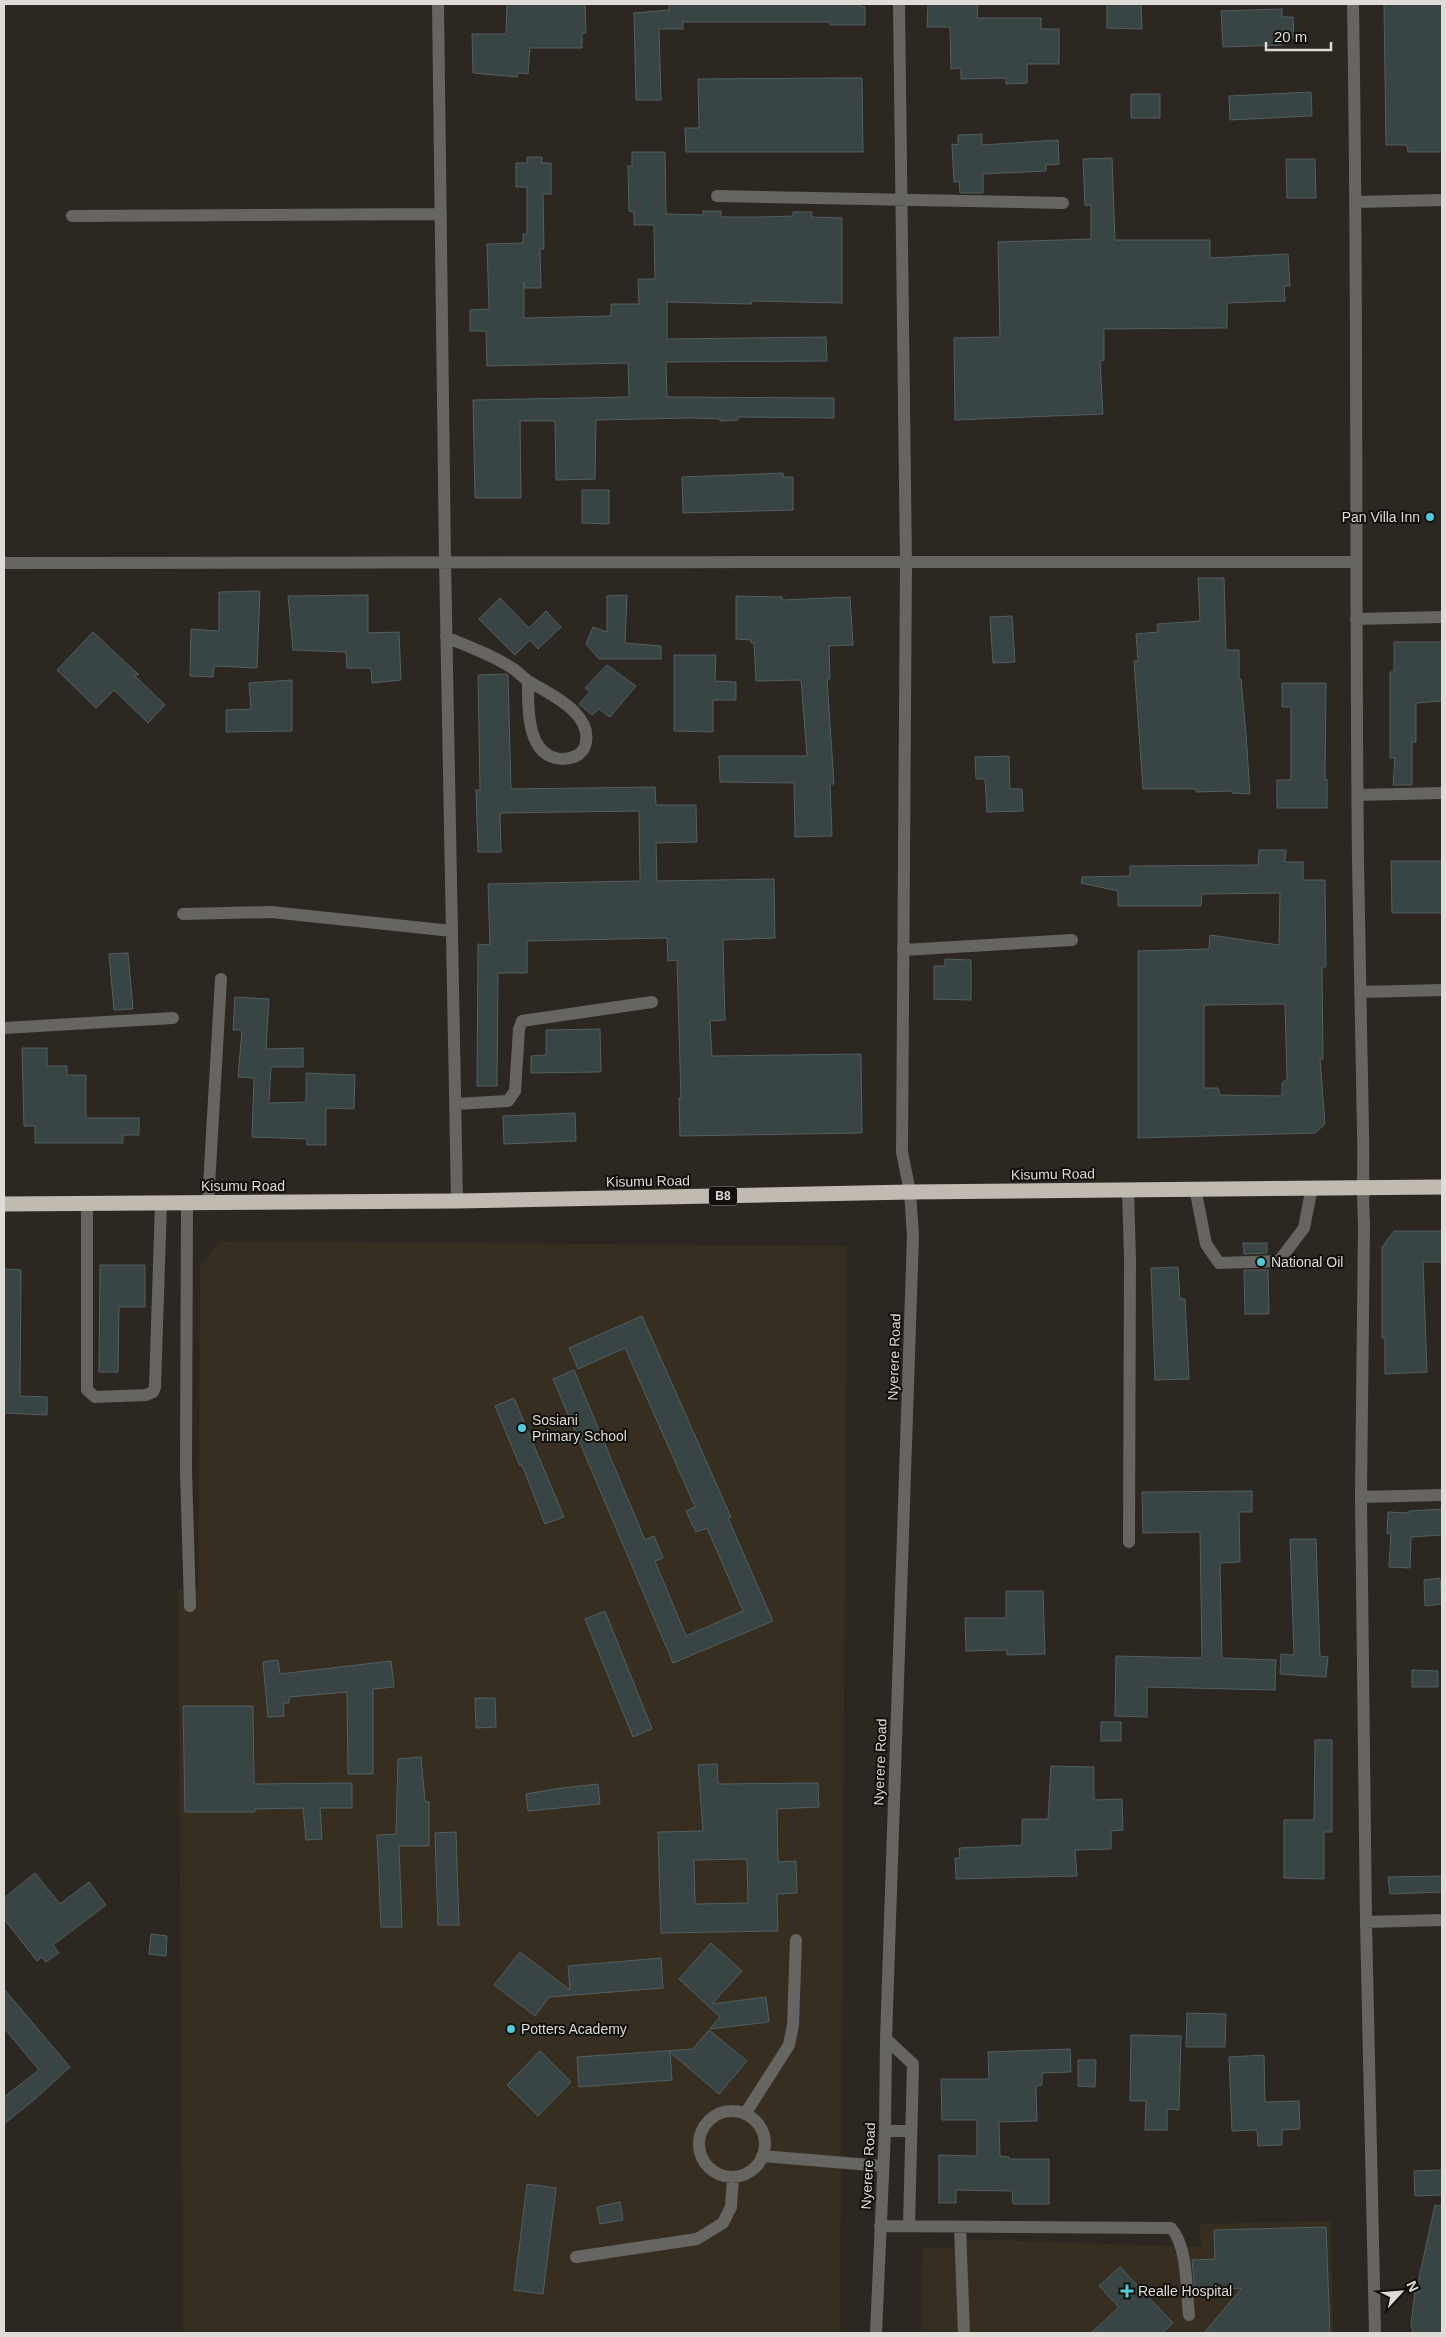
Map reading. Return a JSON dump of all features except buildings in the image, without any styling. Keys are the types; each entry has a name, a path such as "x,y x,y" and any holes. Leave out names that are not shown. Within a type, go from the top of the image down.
{"highway":[{"name":"Kisumu Road","path":"4,1204 457,1201 910,1192 1442,1187"}],"street":[{"path":"438,4 446,637 457,1201"},
{"name":"Nyerere Road","path":"876,2333 885,2131 886,2039 913,1236 910,1192 902,1152 906,564 898,4"},
{"path":"1353,4 1357,202 1355,562 1360,992 1364,1152 1361,1187 1364,1224 1361,1497 1366,1922 1375,2333"},
{"path":"717,196 901,202 1063,203"},
{"path":"1357,202 1442,200"},
{"path":"72,216 441,214"},
{"path":"4,563 445,560 906,564 1355,562"},
{"path":"1356,618 1442,617"},
{"path":"446,637 481,652 514,670 528,682 555,695 574,711 583,725 586,736 584,748 579,755 567,759 555,759 545,754 537,744 532,732 528,682"},
{"path":"1358,795 1442,793"},
{"path":"183,914 270,912 452,931"},
{"path":"903,950 1072,940"},
{"path":"208,1203 221,979"},
{"path":"1360,992 1442,990"},
{"path":"455,1104 508,1102 513,1098 519,1029 522,1021 652,1002"},
{"path":"4,1028 173,1018"},
{"path":"1195,1188 1206,1244 1219,1263 1278,1261 1304,1228 1312,1187"},
{"path":"1128,1189 1130,1259 1129,1542"},
{"path":"87,1204 87,1390 95,1397 146,1395 153,1392 155,1387 161,1203"},
{"path":"187,1203 186,1470 190,1606"},
{"path":"1361,1497 1442,1495"},
{"path":"1366,1922 1442,1920"},
{"path":"745,2114 789,2045 793,2025 796,1940"},
{"path":"886,2039 913,2064 909,2226"},
{"path":"726,2112 745,2114 760,2127 764,2146 762,2156 751,2171 732,2177 723,2176 706,2166 699,2148 700,2138 709,2121 717,2115 726,2112"},
{"path":"885,2131 911,2131"},
{"path":"762,2156 882,2166"},
{"path":"576,2258 697,2240 723,2223 731,2207 732,2177"},
{"path":"880,2226 1171,2228 1182,2246 1189,2315"},
{"path":"960,2227 964,2333"}],"shaded area":[{"path":"220,1241 847,1246 840,2333 183,2333 178,1590 198,1590 200,1266"},
{"name":"Realle Hospital","path":"1331,2221 1333,2333 921,2333 922,2247 960,2248 965,2239 1201,2247 1199,2224"}],"place":[{"name":"Pan Villa Inn","path":"1430,517"},
{"name":"National Oil","path":"1261,1262"},
{"name":"Sosiani Primary School","path":"522,1428"},
{"name":"Potters Academy","path":"511,2029"},
{"name":"Realle Hospital","path":"1127,2291"}]}
